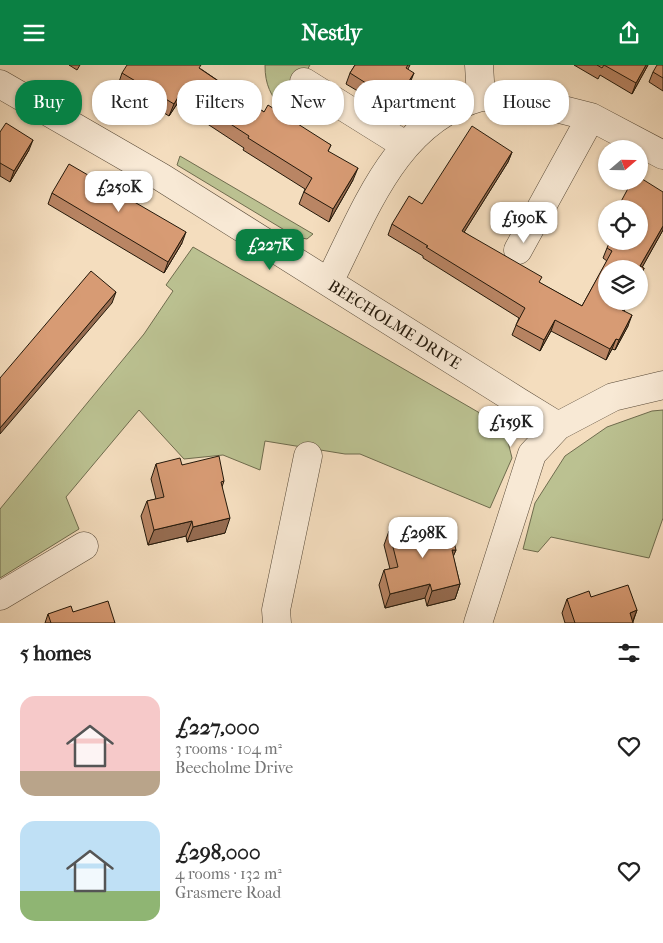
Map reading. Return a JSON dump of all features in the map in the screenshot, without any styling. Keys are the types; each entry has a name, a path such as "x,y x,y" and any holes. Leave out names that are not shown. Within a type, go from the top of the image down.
{"street":[{"path":"478,65 481,97"},
{"name":"BEECHOLME DRIVE","path":"0,85 161,177 558,426"},
{"path":"329,282 381,179 405,145 442,114 463,102 481,97 504,97 524,100 591,117 663,155"},
{"path":"344,107 405,145"},
{"path":"518,249 591,117"},
{"path":"478,623 532,454 558,426 613,397 663,385"},
{"path":"276,623 276,610 308,456"},
{"path":"0,596 84,546"}],"green space":[{"path":"265,65 310,65 301,80 272,80 272,94 266,79"},
{"path":"180,156 313,234 307,239 296,237 177,165"},
{"path":"193,247 497,423 506,434 512,458 490,508 360,454 345,454 265,441 260,470 223,455 184,459 139,410 66,497 79,529 0,578 0,509 144,334 173,291 166,285"},
{"path":"663,410 663,518 649,558 551,537 538,552 523,549 535,503 565,456 607,427 652,411"}],"building":[{"path":"127,65 201,65 199,68 217,80 177,80 177,99 174,104 167,100 167,80 134,80 122,73"},
{"path":"355,65 408,65 406,68 414,73 410,80 361,80 350,73"},
{"path":"604,65 646,65 636,83"},
{"path":"657,65 663,65 663,78 653,72"},
{"path":"268,105 272,108 272,125 300,125 331,145 328,151 358,168 333,209 304,192 312,178 248,138 249,136 232,125 262,125 262,111 264,112"},
{"path":"6,123 33,140 14,171 0,163 0,132"},
{"path":"472,126 512,152 462,231 542,277 539,282 582,306 598,277 598,310 622,310 632,315 619,340 616,339 610,349 555,320 544,340 516,325 525,308 392,224 409,196 422,204"},
{"path":"69,164 186,232 168,262 52,193"},
{"path":"648,183 663,192 663,226 643,260 607,260 612,251 610,250 648,250 648,200 622,200 627,190 648,190"},
{"path":"91,271 116,292 0,428 0,378"},
{"path":"219,456 224,481 221,482 230,518 193,527 192,521 154,530 147,501 164,497 156,464 180,458 182,465"},
{"path":"449,522 456,550 452,550 460,584 432,591 430,584 390,594 384,570 398,567 389,531 415,524 416,530"},
{"path":"628,585 637,610 630,613 633,623 575,623 567,599 589,591 591,597"},
{"path":"108,601 115,623 51,623 48,614 71,606 73,612"}]}
